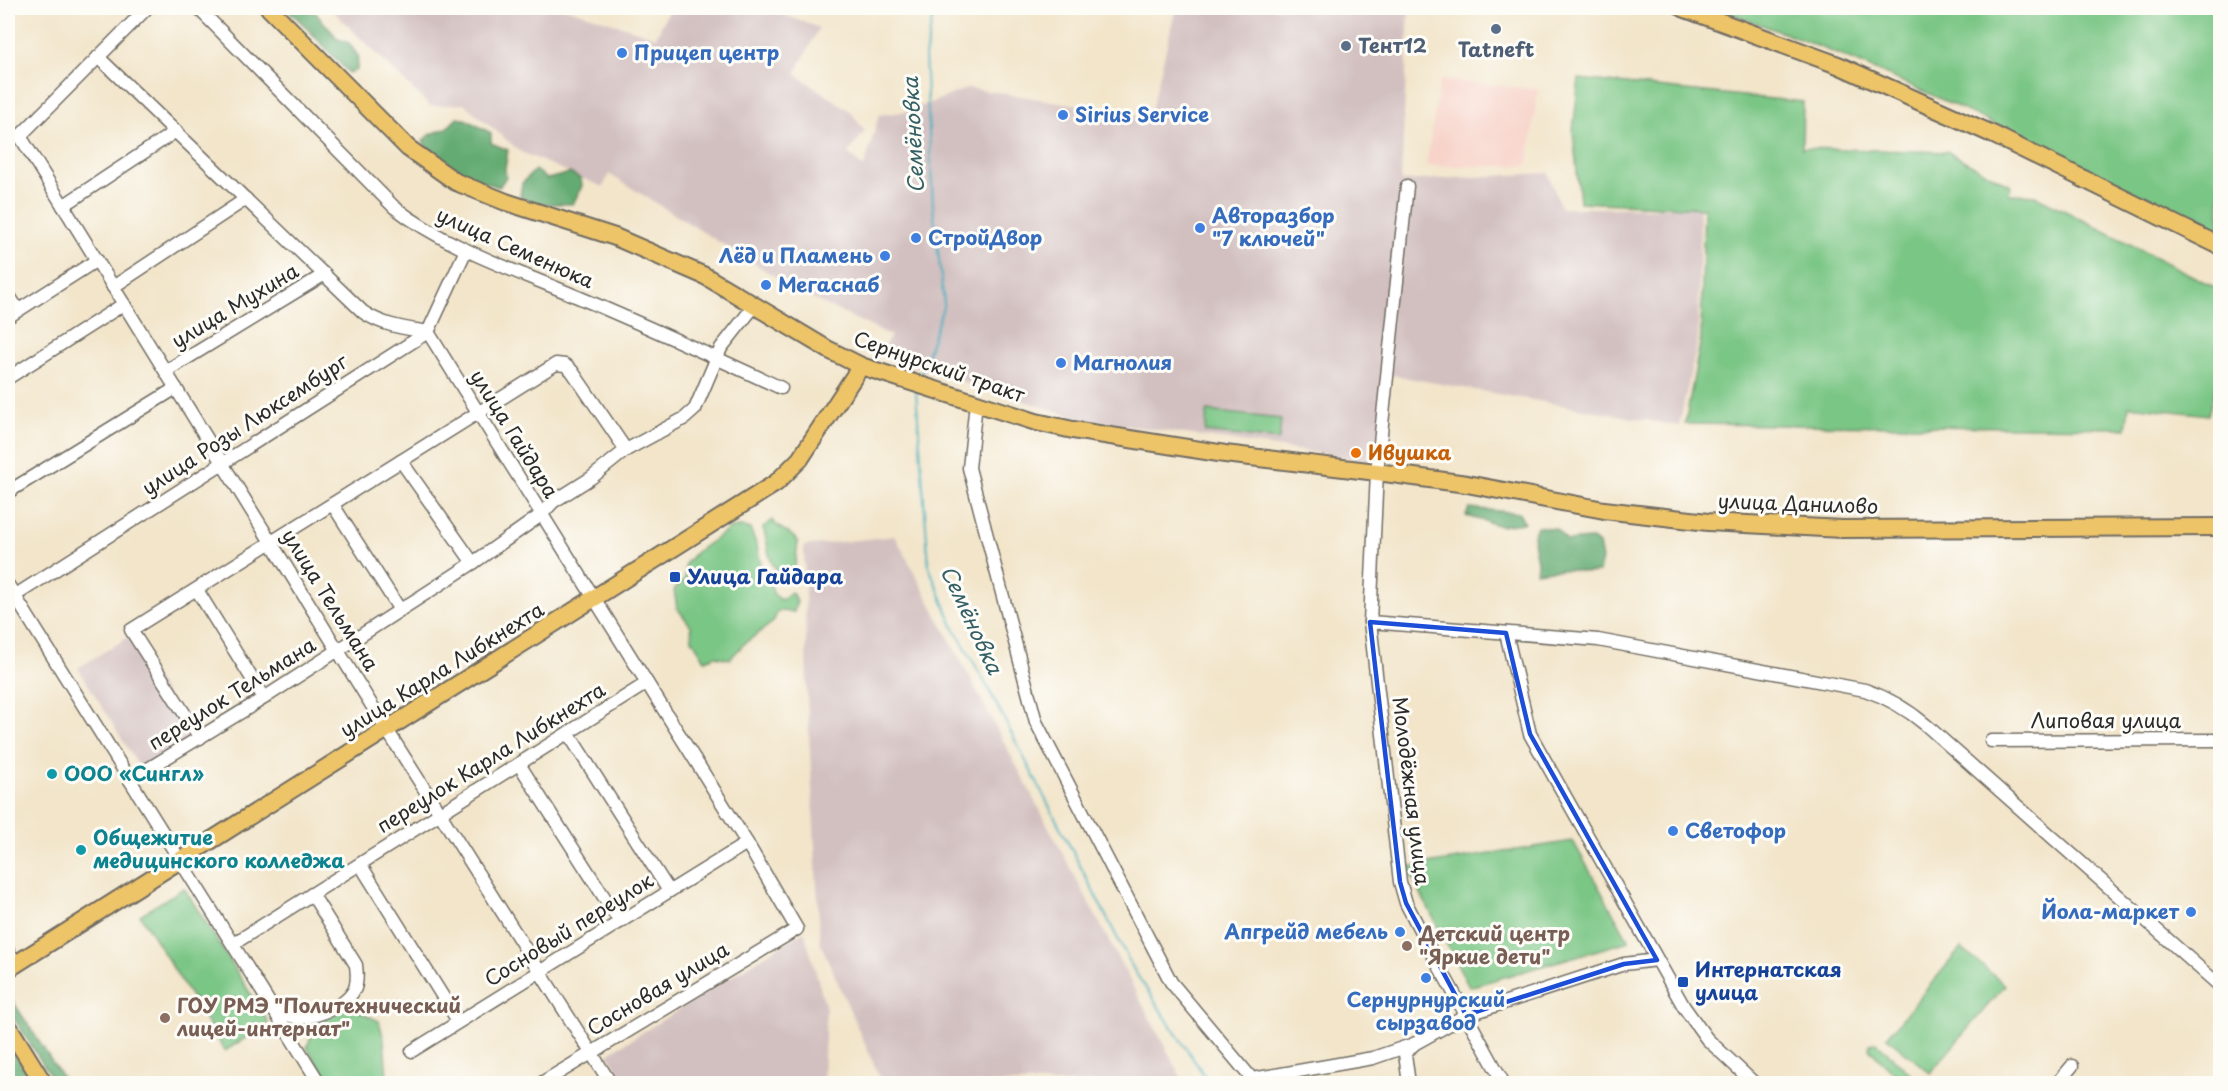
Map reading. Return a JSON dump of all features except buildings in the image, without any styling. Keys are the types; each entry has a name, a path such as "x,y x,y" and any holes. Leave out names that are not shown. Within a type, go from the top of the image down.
{"main road":[{"name":"Сернурский тракт","path":"269,8 408,148 441,173 476,192 615,237 705,276 829,350 861,366 1036,422 1073,430 1225,454 1377,472"},
{"path":"1683,8 1838,65 1992,134 2220,246"},
{"name":"улица Карла Либкнехта","path":"10,962 180,860 776,483 789,472 804,452 861,366"},
{"name":"улица Данилово","path":"1377,472 1467,484 1604,510 1763,526 1842,529 2220,527"},
{"path":"8,1026 44,1083"}],"street":[{"path":"14,135 147,8"},
{"name":"улица Семенюка","path":"198,8 394,207 418,226 466,250 645,325 781,388"},
{"path":"98,57 354,304 373,318 394,326 428,332 466,250"},
{"path":"63,206 176,131"},
{"name":"улица Тельмана","path":"14,135 63,206 338,651 611,1083"},
{"name":"Молодёжная улица","path":"1407,186 1377,472 1370,622 1400,882 1406,903 1504,1083"},
{"path":"113,287 246,199"},
{"path":"8,294 13,314 97,260"},
{"name":"улица Мухина","path":"166,371 325,274"},
{"path":"8,378 124,304"},
{"name":"переулок Тельмана","path":"130,780 264,698 473,563 626,450 685,418 694,410 721,348 755,305"},
{"name":"улица Гайдара","path":"428,332 747,843 797,929"},
{"name":"улица Розы Люксембург","path":"10,594 428,332"},
{"path":"200,738 131,630 556,364 565,365 572,371 626,450"},
{"path":"8,492 176,388"},
{"path":"976,403 969,468 1036,722 1171,982 1252,1079 1373,1058 1414,1044 1466,1015 1624,964 1657,960"},
{"path":"401,462 473,563"},
{"path":"333,505 400,610"},
{"path":"197,590 264,698"},
{"path":"10,594 320,1083"},
{"path":"1370,622 1598,640 1866,690 1884,696 1903,706 1926,725 2220,986"},
{"path":"1506,633 1530,734 1699,1030 1715,1048 1755,1083"},
{"name":"переулок Карла Либкнехта","path":"233,944 647,683"},
{"path":"568,733 669,891"},
{"name":"Липовая улица","path":"1991,741 2220,740"},
{"path":"519,764 620,922"},
{"name":"Сосновый переулок","path":"412,1051 747,843"},
{"path":"360,864 458,1022"},
{"path":"273,1008 297,1018 316,1015 342,1003 354,992 357,976 356,965 312,894"},
{"name":"Сосновая улица","path":"540,1083 797,929"},
{"path":"1409,1083 1405,1054 1414,1044"},
{"path":"2057,1083 2072,1066"}],"highlighted area":[{"path":"1370,622 1506,633 1530,734 1657,960 1624,964 1466,1015 1406,903 1400,882"}],"shaded area":[{"path":"330,8 566,8 656,37 670,8 768,8 819,28 795,74 850,111 865,131 848,153 864,168 879,115 910,111 968,88 1091,107 1149,119 1176,8 1409,8 1401,181 1548,173 1561,208 1700,208 1698,339 1679,426 1391,375 1373,461 1082,419 878,355 891,336 805,295 609,174 603,187 521,152 464,104 430,106"},
{"path":"1440,80 1538,89 1528,166 1426,166"},
{"path":"895,536 1184,1083 882,1083 820,942 807,695 804,546"},
{"path":"130,636 193,738 141,770 78,668"},
{"path":"804,931 826,1008 823,1083 626,1083 608,1054"}],"green space":[{"path":"285,8 309,8 316,13 338,39 349,43 358,56 357,70 349,73"},
{"path":"1713,8 2220,8 2220,236 2033,143 1907,84 1779,31"},
{"path":"1579,79 1803,102 1802,148 1948,152 2010,185 2009,194 2034,195 2220,290 2220,385 2216,385 2208,415 2129,406 2126,428 1685,424 1701,339 1704,208 1580,202 1573,131"},
{"path":"457,118 465,119 491,133 491,143 508,150 506,177 499,187 456,170 428,149 423,141 429,135 447,128"},
{"path":"535,170 547,179 570,173 581,179 582,186 573,204 534,204 520,196 522,183"},
{"path":"1207,411 1281,419 1279,440 1205,432"},
{"path":"1469,508 1519,513 1524,523 1501,526 1466,516"},
{"path":"772,520 798,542 794,574 789,579 785,573 776,570 769,554 763,528"},
{"path":"1537,526 1556,529 1567,541 1590,539 1599,544 1602,559 1599,572 1549,570 1536,572 1537,559 1533,540"},
{"path":"731,528 750,529 757,546 762,570 770,580 773,593 781,600 791,592 797,601 794,612 778,611 773,622 744,644 730,659 715,656 705,660 692,639 691,626 677,608 674,590 685,579 686,563 696,552"},
{"path":"1573,841 1629,941 1469,987 1407,867"},
{"path":"184,888 269,1023 225,1051 140,915"},
{"path":"1961,948 2005,985 1930,1073 1887,1037"},
{"path":"8,999 12,1000 66,1083 55,1083 8,1009"},
{"path":"348,1006 379,1021 384,1040 387,1077 382,1083 330,1083 307,1048 314,1026"},
{"path":"1876,1042 1917,1080 1916,1083 1899,1083 1901,1080 1869,1049 1870,1044"},
{"path":"8,1043 33,1083 8,1083"}],"waterway":[{"name":"Семёновка","path":"920,377 944,304 933,207 925,56 936,8"},
{"name":"Семёновка","path":"916,391 929,567 953,626 987,686 1135,972 1210,1084"}],"place":[{"name":"Tatneft","path":"1496,29"},
{"name":"Тент12","path":"1346,46"},
{"name":"Прицеп центр","path":"622,53"},
{"name":"Sirius Service","path":"1063,115"},
{"name":"Авторазбор \"7 ключей\"","path":"1200,228"},
{"name":"СтройДвор","path":"916,238"},
{"name":"Лёд и Пламень","path":"885,256"},
{"name":"Мегаснаб","path":"766,285"},
{"name":"Магнолия","path":"1061,363"},
{"name":"Ивушка","path":"1356,453"},
{"name":"Улица Гайдара","path":"675,577"},
{"name":"ООО «Сингл»","path":"52,774"},
{"name":"Светофор","path":"1673,831"},
{"name":"Общежитие медицинского колледжа","path":"81,850"},
{"name":"Йола-маркет","path":"2191,912"},
{"name":"Апгрейд мебель","path":"1400,932"},
{"name":"Детский центр \"Яркие дети\"","path":"1407,946"},
{"name":"Сернурнурский сырзавод","path":"1426,978"},
{"name":"Интернатская улица","path":"1683,982"},
{"name":"ГОУ РМЭ \"Политехнический лицей-интернат\"","path":"165,1018"}]}
